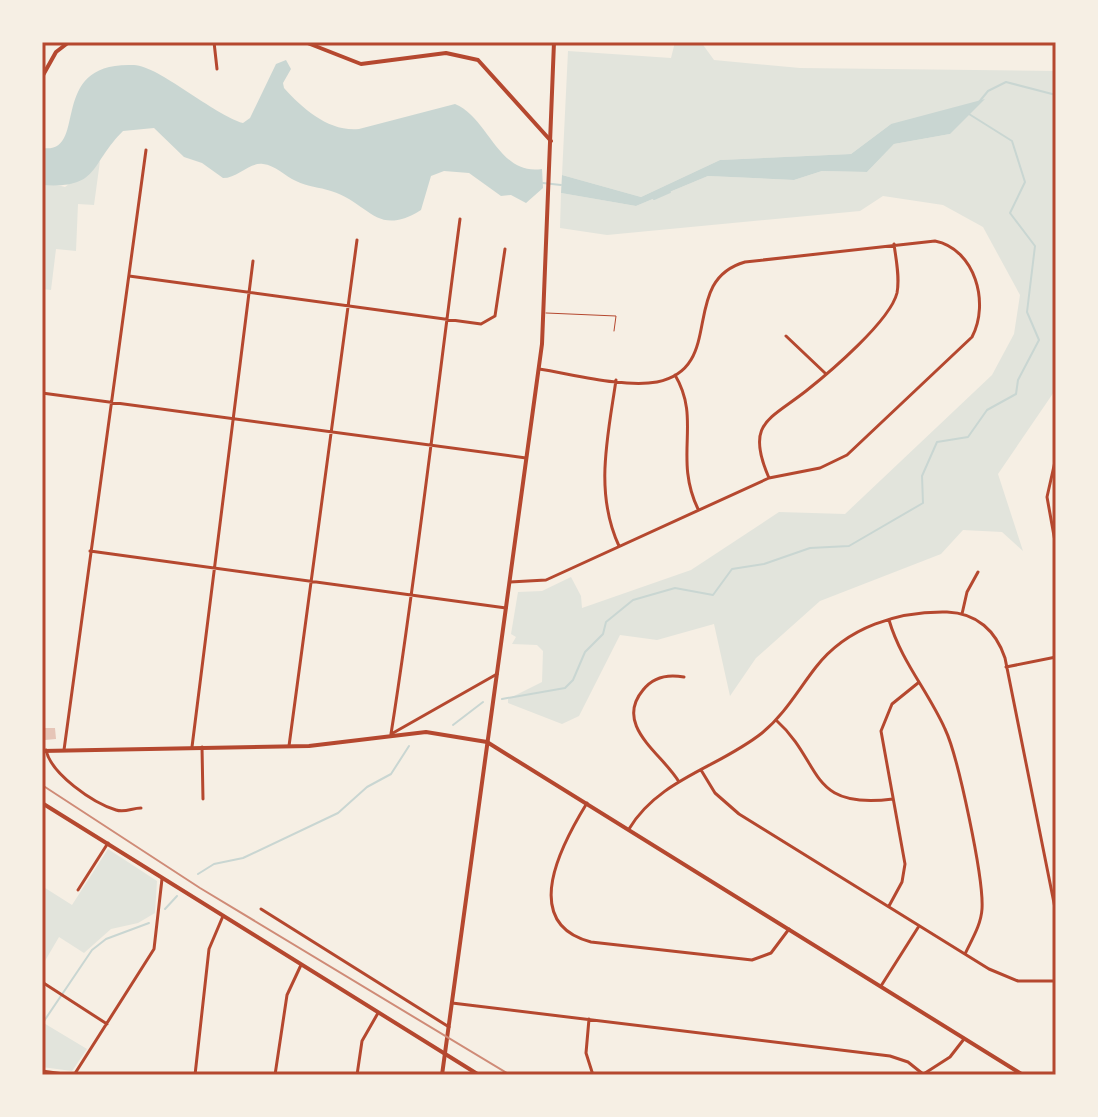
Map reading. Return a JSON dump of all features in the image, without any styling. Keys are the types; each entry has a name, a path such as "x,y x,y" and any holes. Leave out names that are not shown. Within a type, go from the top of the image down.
{"street":[{"path":"42,77 56,52 69,42"},
{"path":"214,42 217,69"},
{"path":"305,42 361,64 446,53 478,60 551,141"},
{"path":"442,1075 539,369 544,313 554,42"},
{"path":"64,750 146,150"},
{"path":"391,734 413,596 429,444 460,219"},
{"path":"289,746 357,240"},
{"path":"510,582 546,580 769,478 820,468 852,452 974,334 976,288 965,256 939,242 894,244 751,261 732,266 710,287 698,347 675,375 648,383 539,369"},
{"path":"769,478 759,449 766,421 825,373 892,305 898,280 894,244"},
{"path":"128,276 489,322 495,316 505,249"},
{"path":"192,747 253,261"},
{"path":"786,336 825,373"},
{"path":"675,375 688,403 684,462 698,509"},
{"path":"616,380 603,488 608,522 619,546"},
{"path":"42,393 526,458"},
{"path":"1056,457 1048,488 1056,547"},
{"path":"1048,488 1056,490"},
{"path":"90,551 507,608"},
{"path":"962,614 968,588 978,572"},
{"path":"629,829 650,800 742,747 776,720 832,651 854,634 888,619 926,612 962,614 978,620 994,635 1006,667 1056,913"},
{"path":"888,619 898,649 951,745 981,890 981,918 965,954"},
{"path":"1006,667 1056,657"},
{"path":"391,734 497,674"},
{"path":"679,782 668,763 638,733 634,716 638,697 648,685 660,678 684,677"},
{"path":"889,906 902,882 905,864 882,744 883,724 892,704 918,683"},
{"path":"631,693 638,697"},
{"path":"776,720 796,740 815,778 831,792 855,800 893,799"},
{"path":"141,808 114,810 61,776 50,764 44,750 289,746 426,732 487,742 1023,1075"},
{"path":"202,747 203,799"},
{"path":"701,770 715,793 733,810 965,954 1011,979 1056,981"},
{"path":"42,803 479,1075"},
{"path":"587,803 561,847 551,889 557,917 573,934 591,942 752,960 771,953 789,929"},
{"path":"78,890 108,843"},
{"path":"1049,875 1056,874"},
{"path":"42,1071 73,1075 154,949 162,879"},
{"path":"261,909 449,1027"},
{"path":"195,1075 209,949 223,916"},
{"path":"881,986 919,926"},
{"path":"275,1075 287,995 301,965"},
{"path":"42,982 107,1024"},
{"path":"452,1003 890,1056 904,1060 923,1074 950,1057 964,1039"},
{"path":"357,1075 362,1041 378,1013"},
{"path":"589,1019 586,1053 593,1075"}],"lane":[{"path":"544,313 616,316 614,331"}],"shaded area":[{"path":"675,42 701,42 714,60 800,68 1056,71 1056,389 998,474 1023,551 1002,532 963,530 941,554 820,601 756,658 730,696 714,624 657,640 620,635 579,716 562,724 508,703 508,699 542,682 543,651 537,645 512,644 516,637 511,634 518,592 542,591 571,577 581,596 582,608 691,570 779,512 845,514 992,375 1014,334 1020,295 983,227 943,205 883,196 860,211 607,235 560,228 561,193 636,206 708,176 794,180 822,171 867,172 894,144 950,134 891,124 851,154 720,160 641,197 562,175 568,51 671,58"},
{"path":"286,60 291,69 283,83 284,88 308,111 327,123 359,129 455,104 477,121 515,164 527,169 542,169 543,188 526,203 511,195 501,196 469,173 444,171 431,176 421,210 393,221 374,216 344,196 300,183 267,165 253,165 234,176 223,178 202,163 184,157 154,128 123,131 84,179 61,185 42,185 42,148 56,146 64,137 78,91 89,77 106,68 145,67 217,111 243,123 250,118 276,64"},
{"path":"985,99 950,134 894,144 867,172 822,171 794,180 708,176 636,206 561,193 562,175 641,197 720,160 851,154 891,124"},
{"path":"100,161 94,205 78,204 76,251 56,249 51,290 42,289 42,181 65,187"},
{"path":"108,849 157,881 155,913 138,923 111,929 84,953 59,937 42,966 42,886 72,905"},
{"path":"42,1022 87,1049 72,1071 42,1067"}],"building":[{"path":"45,728 55,728 56,739 45,740"}],"waterway":[{"path":"979,102 988,91 1006,82 1056,95"},
{"path":"502,699 565,688 573,680 585,652 603,634 606,622 633,600 675,588 713,595 732,569 764,564 810,548 849,546 923,503 922,476 937,442 968,437 987,410 1016,394 1018,380 1039,340 1027,312 1035,246 1010,213 1025,182 1012,141 969,114"},
{"path":"543,183 561,185"},
{"path":"654,199 670,192"},
{"path":"453,725 483,702"},
{"path":"198,874 214,864 243,858 338,813 367,787 391,774 409,746"},
{"path":"165,909 177,896"},
{"path":"42,1024 92,950 106,939 149,923"}],"railway":[{"path":"42,785 200,888 510,1075"}]}
